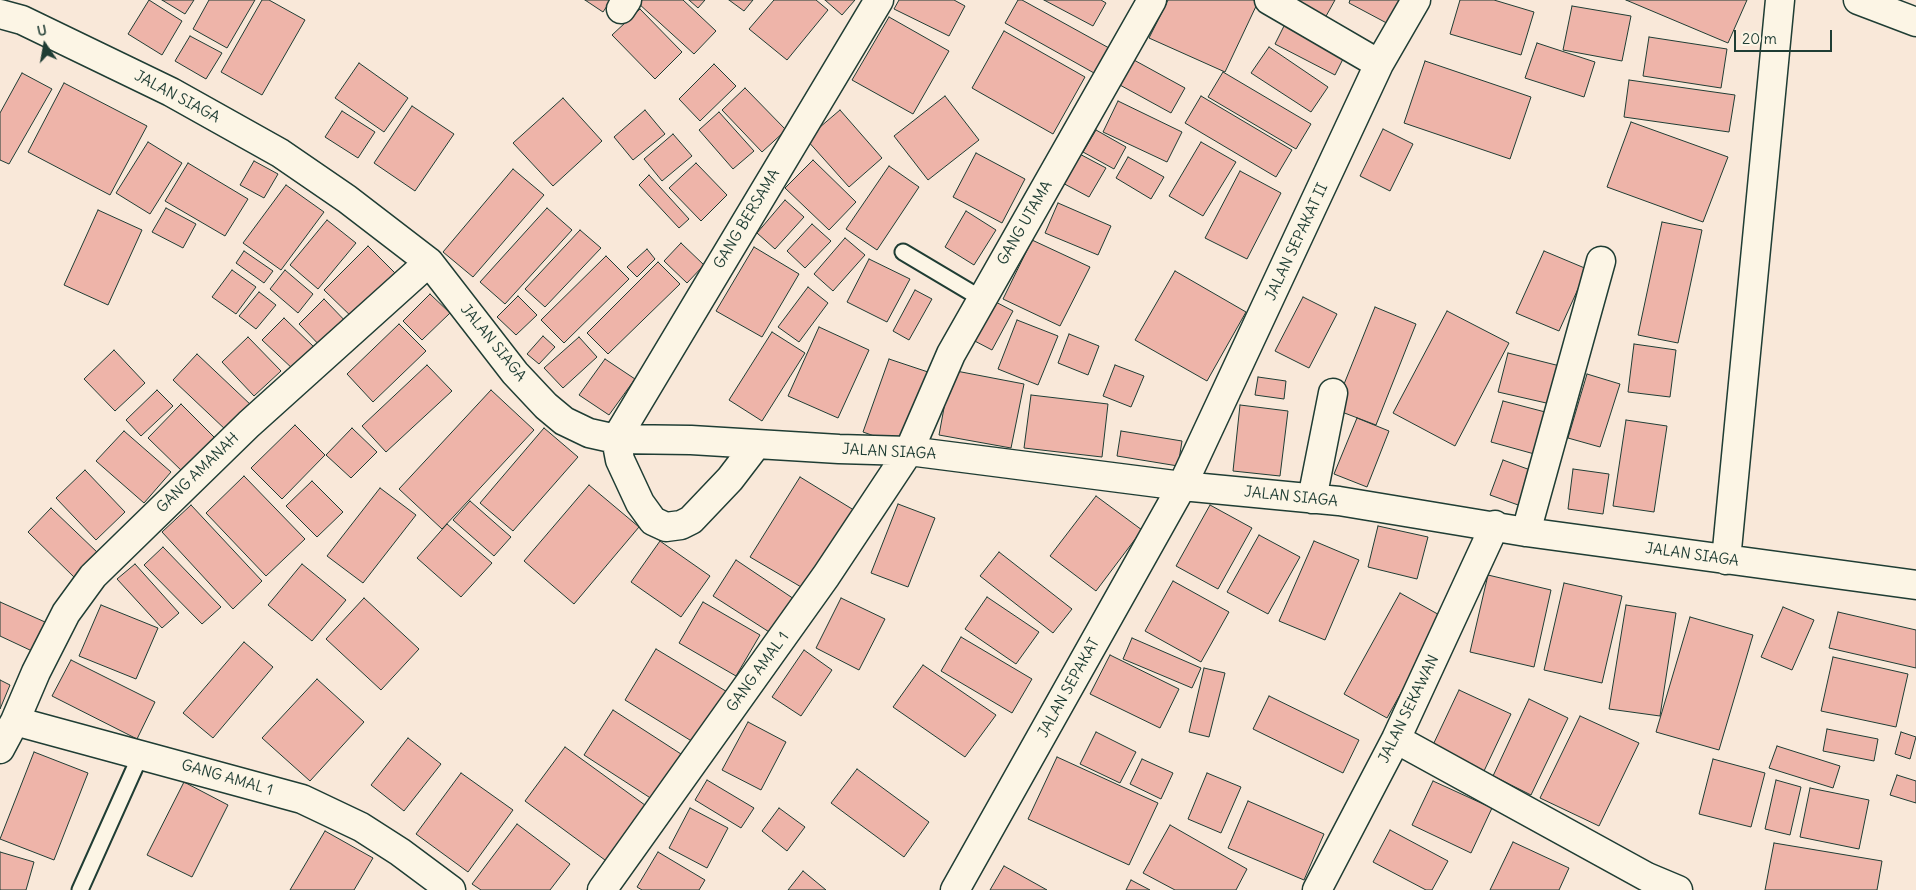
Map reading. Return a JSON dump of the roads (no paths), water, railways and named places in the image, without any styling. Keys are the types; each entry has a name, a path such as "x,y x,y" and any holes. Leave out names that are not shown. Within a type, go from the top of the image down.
{"street":[{"name":"GANG BERSAMA","path":"616,439 879,0"},
{"name":"GANG UTAMA","path":"909,451 951,354 1152,0"},
{"path":"1269,0 1379,64"},
{"name":"JALAN SEPAKAT II","path":"1182,486 1379,64 1416,0"},
{"path":"1726,560 1780,0"},
{"path":"1858,0 1916,22"},
{"name":"JALAN SIAGA","path":"0,14 22,20 98,55 171,92 280,154 347,199 429,262 515,373 546,406 564,421 589,433 616,439 691,440 756,445 909,451 1182,486 1312,499 1495,525 1526,532 1916,585"},
{"path":"1526,532 1601,261"},
{"name":"GANG AMANAH","path":"15,721 36,672 66,612 94,576 249,424 429,262"},
{"path":"1312,499 1333,393"},
{"path":"616,439 620,460 637,497 652,521 666,527 681,525 691,520 730,479 756,445"},
{"name":"GANG AMAL 1","path":"602,890 826,576 909,451"},
{"name":"JALAN SEPAKAT","path":"955,890 1182,486"},
{"name":"JALAN SEKAWAN","path":"1317,890 1396,739 1495,525"},
{"path":"0,749 15,721"},
{"name":"GANG AMAL 1","path":"15,721 302,799 361,827 400,852 451,890"},
{"path":"1396,739 1647,877 1678,890"}],"lane":[{"path":"903,252 982,299"},
{"path":"80,890 141,754"}]}
